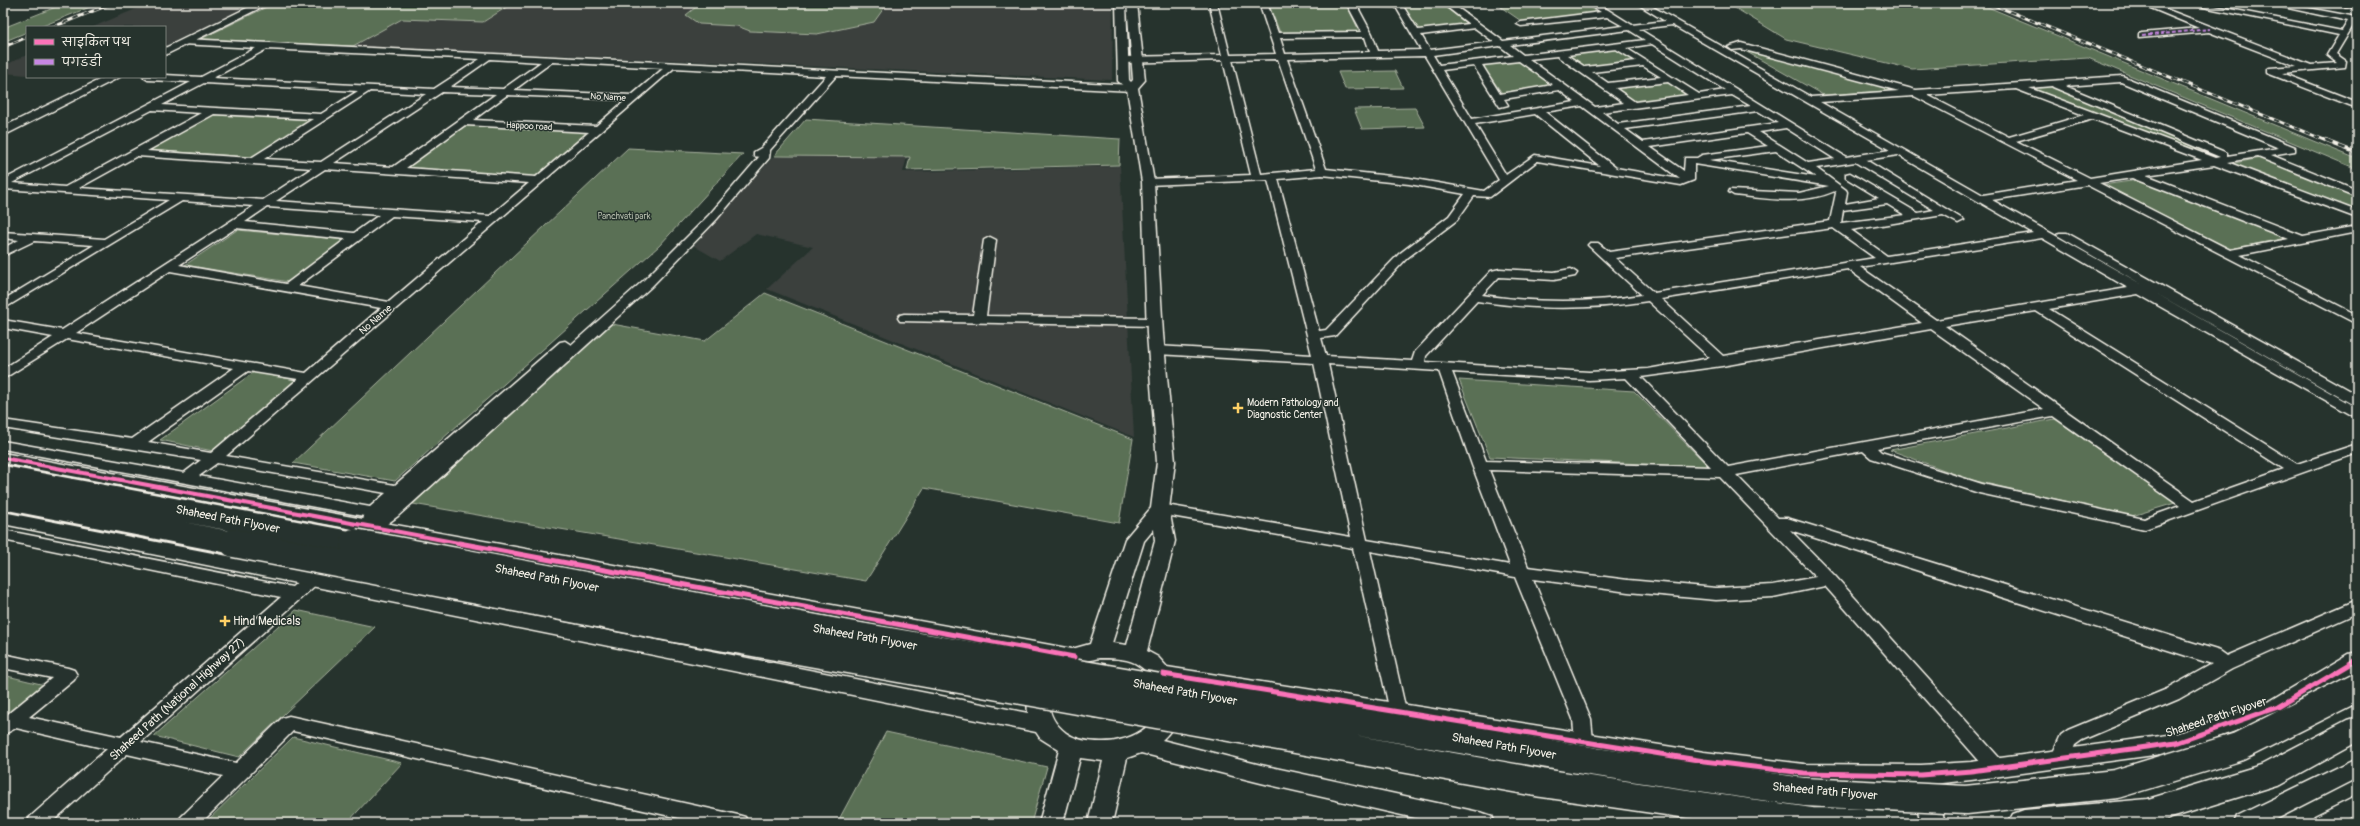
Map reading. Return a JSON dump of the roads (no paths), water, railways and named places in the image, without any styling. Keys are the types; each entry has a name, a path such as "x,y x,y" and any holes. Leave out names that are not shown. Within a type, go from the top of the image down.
{"highway":[{"name":"Shaheed Path Flyover","path":"3,477 848,635 1596,762 1804,792 1966,800 2116,784 2238,747 2357,687"},
{"name":"Shaheed Path Flyover","path":"3,498 681,629 1542,783 1812,822 1860,823"},
{"path":"2024,823 2148,812 2270,775 2357,728"}],"street":[{"path":"166,52 265,3"},
{"path":"1121,3 1124,81 1132,88 1148,182 1155,322 1166,462 1160,509 1164,541 1135,654"},
{"path":"1132,3 1139,80 1132,88"},
{"path":"1213,3 1257,178"},
{"path":"1262,3 1322,172"},
{"path":"1344,3 1398,4 1426,53 1505,181"},
{"path":"1351,3 1368,34 1375,54"},
{"path":"1446,3 1689,180"},
{"path":"1591,3 1651,42 1844,160"},
{"path":"1640,3 2357,414"},
{"path":"1654,3 2357,401"},
{"path":"2143,3 2313,68"},
{"path":"2188,3 2345,34"},
{"path":"2269,3 2355,19 2331,55 2344,63 2313,68 2270,71 2357,105"},
{"path":"2334,3 2357,7"},
{"path":"1521,24 1609,14"},
{"path":"1123,60 1281,55 1426,53 1633,29 1686,21"},
{"path":"1415,33 1477,25"},
{"path":"2142,36 2210,29"},
{"path":"1274,36 1368,34"},
{"path":"185,42 264,48 486,59 548,60"},
{"path":"185,42 833,74 975,83 998,82 1132,88"},
{"path":"1436,68 1651,42"},
{"path":"1618,46 1696,96"},
{"path":"1732,47 1741,46 1916,93 2357,320"},
{"path":"3,185 149,107 264,48"},
{"path":"1559,53 1632,105"},
{"path":"3,375 486,59"},
{"path":"395,171 548,60"},
{"path":"1476,63 1510,115"},
{"path":"1584,70 1644,63"},
{"name":"No Name","path":"186,479 214,458 671,66"},
{"path":"372,520 399,491 638,281 701,217 755,155 765,150 833,74"},
{"path":"3,132 112,78"},
{"name":"No Name","path":"166,78 369,88 633,98"},
{"path":"1606,86 1669,79"},
{"path":"1808,100 2122,79 2291,148 2090,183 1980,199"},
{"path":"2052,84 2233,158"},
{"path":"2015,86 2357,214"},
{"path":"1498,97 1561,87"},
{"path":"253,161 369,88"},
{"path":"1593,110 1732,92"},
{"path":"1469,122 1584,104"},
{"path":"149,107 323,118"},
{"path":"1616,127 1759,108"},
{"path":"67,190 213,111"},
{"path":"1537,111 1612,170"},
{"path":"2008,140 2093,116"},
{"name":"Happoo road","path":"462,122 596,129"},
{"path":"1640,145 1786,125"},
{"path":"1749,130 1806,166 1842,192 1838,208 1838,226"},
{"path":"1666,164 1777,148"},
{"path":"3,458 372,520 393,512 675,257 713,217 765,156 765,150"},
{"path":"1806,166 1898,152"},
{"path":"135,153 537,180"},
{"path":"1737,153 1768,174"},
{"path":"2258,154 2357,194"},
{"path":"1148,182 1257,178 1322,172 1409,181 1486,196 1535,158 1681,182 1689,180"},
{"path":"1856,158 1958,220"},
{"path":"1689,160 1689,180"},
{"path":"1689,160 1831,183 1850,176 1878,172"},
{"path":"2134,175 2302,240"},
{"path":"1850,176 1917,216"},
{"path":"1272,177 1320,360 1396,711"},
{"path":"1734,192 1802,198 1821,195 1831,183"},
{"path":"3,185 268,202 492,219"},
{"path":"1314,335 1330,333 1403,256 1430,238 1453,218 1471,193"},
{"path":"3,305 182,197"},
{"path":"1838,208 1889,200"},
{"path":"288,288 391,211"},
{"path":"1606,256 1944,212"},
{"path":"234,224 357,237"},
{"path":"1838,226 1885,260"},
{"path":"2229,254 2357,228"},
{"path":"1473,297 1512,304 1574,306 1651,297 2042,234"},
{"path":"3,235 106,242"},
{"path":"3,253 32,237"},
{"path":"979,319 990,240"},
{"path":"1594,245 1722,362"},
{"path":"1850,265 2192,507"},
{"path":"168,267 390,306"},
{"path":"1417,366 1420,355 1473,297 1499,273 1554,276 1571,273"},
{"path":"1157,350 1589,376 1648,374 2155,287"},
{"path":"2038,307 2296,470"},
{"path":"2339,311 2357,307"},
{"path":"904,318 1155,322"},
{"path":"3,324 308,377"},
{"path":"135,444 246,366"},
{"path":"1444,367 1479,465 1582,719 1584,741"},
{"path":"1630,374 1829,580 1997,768"},
{"path":"1479,465 1725,472 2056,410"},
{"path":"3,424 135,444 414,494"},
{"path":"3,445 186,479 372,520 1074,657"},
{"path":"1866,446 1876,455 1979,488 2145,524 2357,448"},
{"path":"1160,509 1522,572 1716,594 1774,591 1829,580"},
{"path":"1099,650 1135,539 1160,509"},
{"path":"3,518 1044,725"},
{"name":"Shaheed Path (National Highway 27)","path":"37,823 312,580 372,520"},
{"path":"1775,524 1781,522 2214,656 2226,664"},
{"path":"3,535 296,594"},
{"path":"2060,759 2068,740 2075,734 2173,694 2226,664 2357,606"},
{"path":"1099,650 1120,651 1135,654 1152,664 1163,674 1172,699 1170,710 1162,726 1141,744 1117,752 1088,752 1071,747 1057,739 1044,725 1038,706 1039,694 1047,677 1057,667 1074,657 1099,650"},
{"name":"Shaheed Path Flyover","path":"1163,674 1704,761 1804,773 1921,775 1997,768 2176,743 2278,707 2357,660"},
{"path":"3,661 68,675 8,724"},
{"path":"188,823 289,723 738,823"},
{"path":"8,724 125,745 239,772"},
{"path":"1141,744 1260,774 1483,823"},
{"path":"1051,823 1071,747"},
{"path":"1100,823 1117,752"},
{"path":"1704,761 1704,823"},
{"path":"2246,823 2357,767"},
{"path":"1921,775 1933,823"},
{"path":"2322,823 2357,804"}],"railway":[{"path":"56,26 113,3"},
{"path":"1989,3 2329,142"},
{"path":"3,47 26,37"},
{"path":"2326,141 2357,153"}],"place":[{"name":"Modern Pathology and Diagnostic Center","path":"1238,408"},
{"name":"Hind Medicals","path":"225,621"}],"park label":[{"name":"Panchvati park","path":"624,216"}]}
